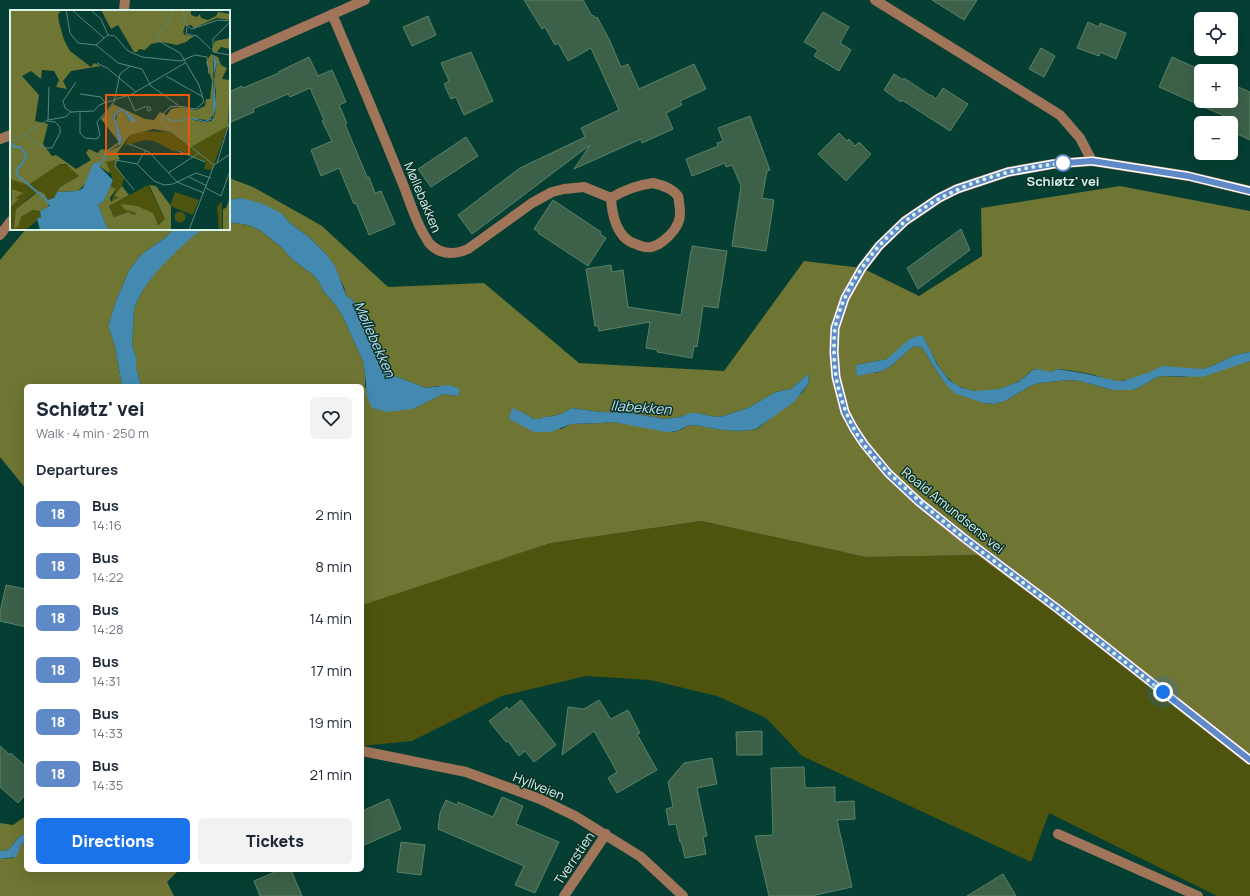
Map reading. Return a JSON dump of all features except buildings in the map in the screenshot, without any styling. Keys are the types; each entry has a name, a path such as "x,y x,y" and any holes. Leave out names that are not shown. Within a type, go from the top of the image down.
{"street":[{"path":"124,10 125,0"},
{"path":"230,60 365,0"},
{"path":"875,0 1060,115 1080,138 1092,161"},
{"name":"Møllebakken","path":"332,14 401,177 417,221 429,243 436,249 444,253 452,254 468,250 532,203 552,192 584,187 611,198"},
{"path":"0,138 10,136"},
{"name":"Roald Amundsens vei","path":"1250,191 1188,176 1092,161 1053,164 1008,172 989,177 957,189 939,198 905,221 879,246 862,268 845,298 835,328 834,361 836,377 845,412 864,444 888,473 919,502 964,538 1064,614 1250,760"},
{"path":"644,184 662,184 678,196 680,208 678,222 669,235 659,244 650,247 631,243 624,238 618,229 611,208 611,198 622,192 644,184"},
{"path":"0,235 10,222"},
{"name":"Hyllveien","path":"364,750 466,772 540,799 575,816 641,857 683,896"},
{"name":"Tverrstien","path":"564,896 606,834"},
{"path":"1058,834 1198,896"}],"green space":[{"path":"230,178 253,187 322,226 388,287 484,283 579,363 724,371 804,261 862,268 919,296 982,256 981,208 1120,186 1250,211 1250,352 1235,355 1203,369 1157,369 1137,377 1121,381 1067,370 1059,369 1051,372 1036,369 1021,380 1006,387 984,391 963,388 949,379 939,366 923,336 887,359 856,365 874,373 882,371 891,366 910,349 915,346 921,347 944,382 983,403 994,404 1005,401 1030,386 1039,383 1069,380 1080,381 1113,390 1132,390 1157,377 1183,377 1250,361 1250,764 980,555 866,557 701,521 551,543 364,604 364,384 140,384 136,367 136,357 132,345 134,309 145,286 161,266 170,256 199,231 230,230 230,222 248,225 260,230 280,246 293,260 312,274 319,282 324,292 335,304 342,315 363,361 365,387 413,409 443,394 458,396 459,389 438,386 426,388 392,375 381,363 371,332 360,307 346,295 344,287 327,255 310,238 290,223 281,213 241,198 230,200","holes":["808,374 809,383 802,393 757,429 740,431 692,425 686,426 683,429 674,432 613,422 571,424 561,429 518,423 509,419 522,412 534,419 539,419 561,414 572,408 601,412 630,413 665,419 680,417 691,413 720,417 748,408 776,392 791,389"]},
{"path":"25,230 173,230 165,238 142,254 130,269 117,298 109,323 109,328 115,346 122,384 24,384 24,487 0,457 0,260"},
{"path":"701,521 866,557 980,555 1250,764 1250,896 1217,896 1049,813 1031,862 802,756 766,718 717,696 650,680 586,676 502,696 412,741 364,746 364,603 551,543"},
{"path":"24,817 24,835 18,838 9,849 0,851 0,823 13,825"},
{"path":"24,843 24,872 177,872 167,882 174,896 0,896 0,859 13,858"}],"water":[{"path":"241,198 263,204 281,213 290,223 310,238 327,255 335,266 346,295 360,307 371,332 381,363 392,375 426,388 449,385 460,389 458,396 443,394 413,409 387,412 372,408 367,397 363,361 342,315 335,304 324,292 319,282 312,274 293,260 280,246 260,230 248,225 230,222 230,200"},
{"path":"173,230 202,230 172,255 142,291 134,309 132,345 136,357 136,367 140,384 122,384 115,346 109,328 109,323 117,298 130,269 142,254 165,238"},
{"path":"917,336 923,336 937,364 949,380 962,388 975,391 999,389 1018,382 1033,370 1038,369 1051,372 1058,369 1123,381 1150,372 1162,366 1203,369 1235,355 1250,352 1250,361 1202,377 1157,377 1132,390 1113,390 1080,381 1069,380 1039,383 1030,386 1005,401 994,404 983,403 954,393 944,382 921,347 915,346 910,349 891,366 882,371 857,376 856,365 887,359 907,341"},
{"path":"808,374 809,383 794,402 756,429 751,430 739,431 692,425 686,426 677,431 666,432 613,422 571,424 551,432 534,432 509,419 512,408 534,419 561,414 572,408 601,412 630,413 665,419 680,417 690,413 720,417 748,408 776,392 791,389"},
{"path":"24,835 24,843 21,845 16,857 0,859 0,851 9,849"}],"bus line":[{"name":"18","path":"1250,191 1188,176 1092,161 1053,164 1008,172 989,177 957,189 939,198 905,221 879,246 862,268 845,298 835,328 834,361 836,377 845,412 864,444 888,473 919,502 964,538 1058,609 1250,760"}],"place":[{"name":"Schiøtz' vei","path":"1063,163"}],"route":[{"path":"1063,163 1066,163 1008,172 989,177 957,189 939,198 905,221 879,246 862,268 845,298 835,328 834,361 836,377 845,412 854,429 864,444 888,473 919,502 964,538 1058,609 1163,692"}],"water label":[{"name":"Møllebekken","path":"375,339"},
{"name":"Ilabekken","path":"641,407"}]}
